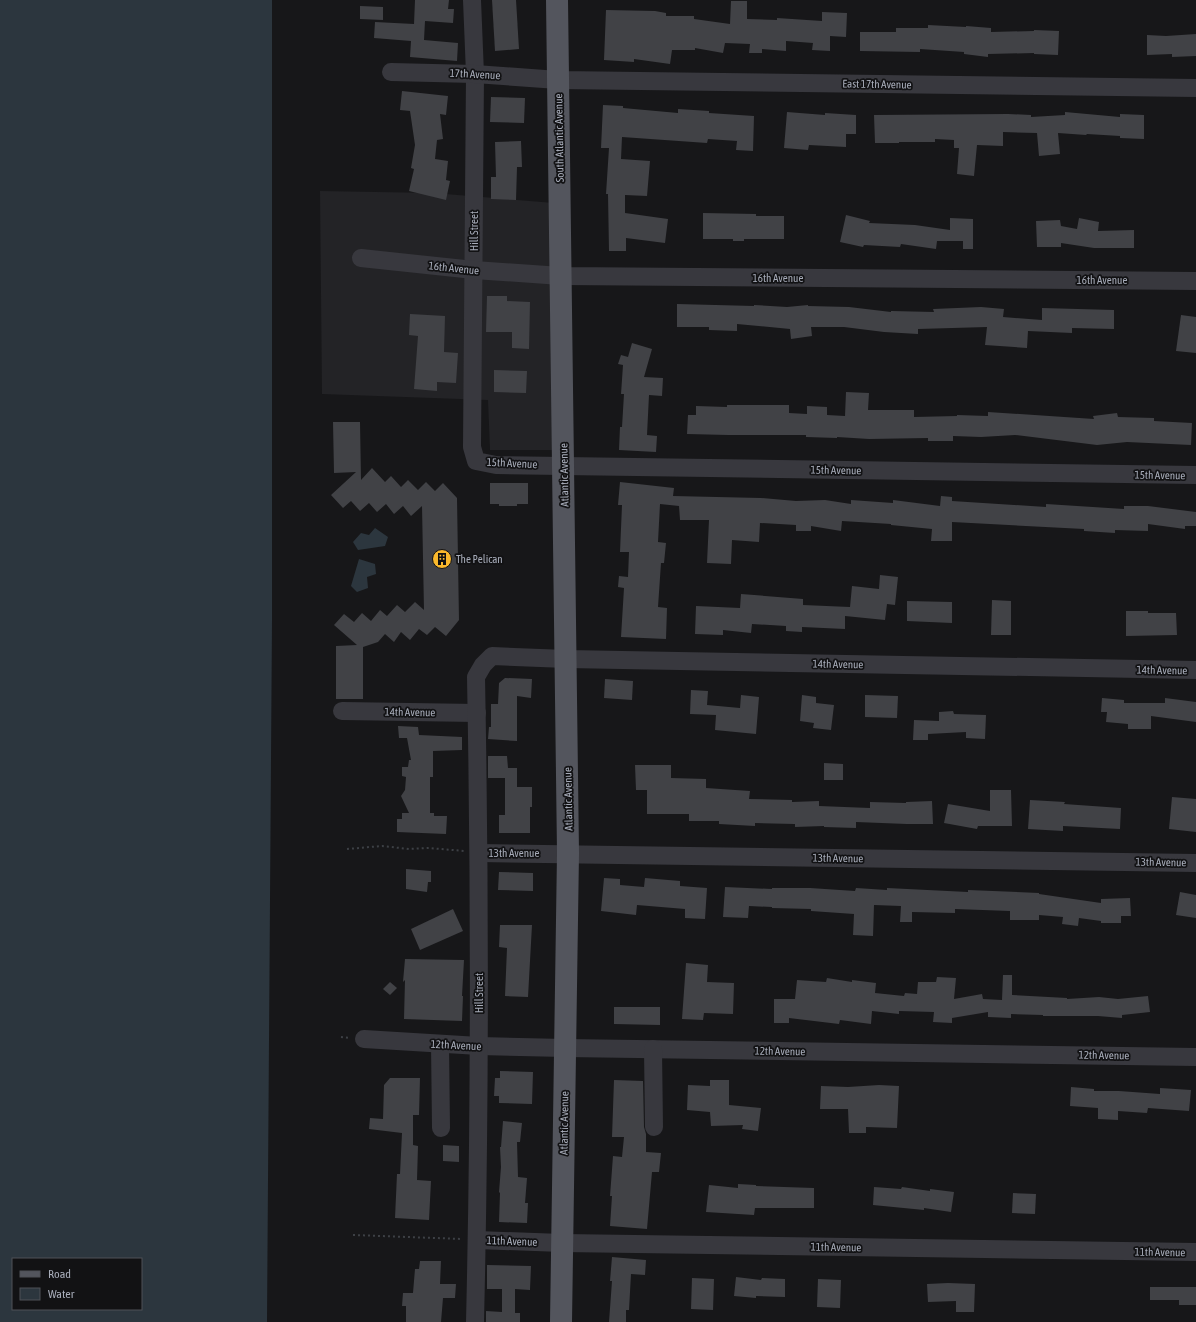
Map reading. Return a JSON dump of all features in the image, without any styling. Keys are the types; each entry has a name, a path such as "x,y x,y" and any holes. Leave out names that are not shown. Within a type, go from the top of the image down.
{"main road":[{"name":"South Atlantic Avenue","path":"557,0 561,276"},
{"name":"Atlantic Avenue","path":"561,276 568,853 561,1322"}],"street":[{"name":"Hill Street","path":"472,0 475,74 472,447 476,461"},
{"name":"17th Avenue","path":"391,72 475,74 558,80"},
{"name":"East 17th Avenue","path":"558,80 1196,88"},
{"name":"16th Avenue","path":"361,258 474,270 561,276 1196,281"},
{"name":"15th Avenue","path":"476,461 496,465 1196,475"},
{"name":"14th Avenue","path":"483,665 492,656 566,659 1196,670"},
{"name":"Hill Street","path":"475,1322 479,1046 479,853 476,677 483,665"},
{"name":"14th Avenue","path":"342,711 477,713"},
{"name":"13th Avenue","path":"479,853 568,853 1196,863"},
{"name":"12th Avenue","path":"364,1039 479,1046 565,1048 1196,1056"},
{"path":"440,1044 441,1128"},
{"path":"653,1049 654,1127"},
{"name":"11th Avenue","path":"477,1240 562,1243 1196,1252"}],"path":[{"path":"347,848 382,846 409,849 429,848 479,853"},
{"path":"353,1235 477,1240"}],"shaded area":[{"path":"320,191 433,193 554,203 557,450 490,450 488,400 322,394"}],"water":[{"path":"0,0 272,0 272,620 267,1322 0,1322"},
{"path":"375,528 388,537 385,546 358,550 353,542 361,533 369,535"},
{"path":"359,559 375,564 376,574 367,577 368,588 357,592 351,586"}],"building":[{"path":"415,0 449,0 448,9 454,9 453,23 425,21 424,40 458,43 457,61 410,57 411,41 374,38 375,22 414,24"},
{"path":"492,0 516,0 519,49 495,51"},
{"path":"731,1 747,1 747,19 777,20 777,18 822,21 822,12 847,13 846,37 830,36 830,51 812,50 813,43 786,41 786,51 762,49 762,53 749,53 750,44 725,43 723,53 695,48 695,50 672,50 670,64 634,59 634,62 604,60 606,10 655,11 666,13 666,16 694,16 694,19 730,24"},
{"path":"360,6 383,7 383,20 360,19"},
{"path":"928,25 991,28 991,32 1034,30 1059,31 1058,55 1034,53 988,54 988,57 964,54 964,52 920,49 920,52 860,51 860,32 896,32 896,28 928,28"},
{"path":"1196,34 1196,56 1172,57 1172,54 1147,55 1147,35 1166,36"},
{"path":"402,91 448,96 446,115 440,114 443,139 437,140 435,159 448,161 446,180 450,181 446,200 409,191 414,169 411,168 415,145 410,111 400,110"},
{"path":"491,97 525,98 524,123 490,122"},
{"path":"603,105 678,113 678,109 754,116 753,151 736,150 737,141 708,139 707,143 622,137 621,159 650,161 647,196 625,195 625,213 668,219 665,243 626,238 626,251 609,251 608,194 606,194 609,148 601,148"},
{"path":"787,112 825,115 825,113 856,115 856,134 846,134 846,147 809,145 808,150 784,148"},
{"path":"1065,112 1120,117 1120,114 1144,115 1144,139 1120,138 1120,136 1058,133 1060,154 1039,156 1037,133 1003,132 1003,146 977,145 974,176 957,174 959,148 954,148 954,140 935,139 935,142 875,143 874,115 1008,114 1031,115 1031,117 1065,115"},
{"path":"521,141 522,167 517,167 516,200 491,199 491,177 496,177 495,142"},
{"path":"703,213 784,216 784,239 744,239 744,241 733,241 733,239 703,239"},
{"path":"846,215 870,221 869,223 915,225 950,230 950,218 973,219 973,249 963,249 963,241 937,241 936,249 901,244 900,247 864,245 863,247 840,242"},
{"path":"1079,218 1099,222 1098,231 1134,230 1134,248 1094,248 1061,243 1061,247 1037,247 1036,221 1060,220 1061,226 1077,229"},
{"path":"487,296 507,296 507,301 530,302 529,349 512,348 512,332 486,332"},
{"path":"677,304 787,307 808,305 849,307 891,312 934,312 933,309 981,307 1004,309 1003,317 1042,320 1042,308 1114,310 1114,329 1072,328 1072,333 1028,331 1027,348 985,345 987,327 918,329 918,334 884,332 844,327 811,327 812,336 791,339 790,329 737,324 737,331 709,330 709,327 677,327"},
{"path":"410,314 445,316 444,352 458,353 456,383 437,382 437,391 414,389 418,336 409,335"},
{"path":"1181,315 1196,317 1196,353 1176,351"},
{"path":"632,343 652,349 644,377 663,378 662,396 649,395 647,435 657,436 656,452 619,450 624,394 621,394 623,365 618,364 621,355 628,357"},
{"path":"494,370 527,371 526,393 494,392"},
{"path":"846,392 869,393 868,410 914,410 914,417 957,415 988,416 988,412 1094,419 1093,416 1117,413 1118,417 1154,418 1154,421 1192,423 1191,445 1127,442 1097,445 1015,435 981,437 953,436 953,441 928,441 928,438 869,439 806,437 806,435 687,434 688,415 696,415 696,406 727,407 727,405 789,405 789,413 807,414 807,406 827,407 827,415 845,416"},
{"name":"The Pelican","path":"333,422 360,422 361,480 372,468 385,482 391,476 401,487 408,480 418,490 426,482 435,491 443,483 457,498 459,620 446,636 435,627 427,635 419,629 410,640 401,632 394,642 385,634 378,642 363,647 363,699 336,699 336,646 357,645 334,625 344,614 354,622 362,613 371,621 380,610 387,616 397,605 405,612 415,602 424,610 422,506 411,516 403,506 394,514 386,504 377,512 369,503 360,511 351,501 343,508 331,495 356,472 334,473"},
{"path":"620,482 674,488 673,496 761,498 796,501 825,500 851,504 851,500 893,503 893,500 940,506 941,496 952,497 952,501 1046,507 1046,504 1124,509 1124,506 1148,506 1196,512 1196,526 1185,526 1185,529 1148,524 1148,531 1115,530 1115,533 1084,531 1084,529 952,522 952,541 931,541 932,529 891,524 842,521 841,531 811,526 811,531 796,531 796,525 760,523 759,542 732,540 731,564 707,563 709,520 680,520 679,506 660,504 658,542 666,543 664,563 661,563 658,607 667,608 666,639 621,637 624,588 618,587 619,576 628,577 629,552 620,552 622,505 618,505"},
{"path":"490,483 528,483 528,504 517,504 517,506 499,506 499,504 490,504"},
{"path":"880,575 898,577 895,605 887,604 885,620 845,616 845,629 802,627 802,632 786,631 786,626 752,624 751,633 723,630 723,635 695,634 696,606 740,608 741,594 803,599 803,605 850,607 852,586 879,589"},
{"path":"992,600 1011,601 1011,635 991,635"},
{"path":"907,601 952,602 952,623 907,621"},
{"path":"1126,611 1176,613 1177,635 1126,636"},
{"path":"505,678 532,679 531,698 517,696 517,741 488,739 489,727 491,727 491,704 498,704 499,683"},
{"path":"605,679 633,681 632,700 604,698"},
{"path":"691,690 708,691 707,705 740,708 741,695 759,697 756,734 715,730 716,715 690,714"},
{"path":"802,695 816,697 816,703 834,705 831,730 813,728 814,723 800,721"},
{"path":"865,695 898,696 897,718 865,717"},
{"path":"1102,698 1124,700 1124,703 1165,703 1165,698 1196,702 1196,722 1151,716 1151,729 1128,729 1128,724 1106,722 1107,712 1101,712"},
{"path":"953,711 954,714 986,715 985,739 966,738 966,732 928,734 928,740 913,740 914,720 939,721 939,712"},
{"path":"398,726 418,727 419,735 462,737 462,750 433,751 433,777 430,777 430,813 434,813 434,816 447,816 446,834 397,832 397,819 402,819 402,813 409,813 401,796 405,790 406,777 402,776 402,767 408,767 409,760 411,760 407,738 399,738"},
{"path":"488,756 507,756 508,768 517,768 517,787 532,787 530,833 499,833 499,815 505,815 505,778 488,778"},
{"path":"824,763 843,764 843,780 824,780"},
{"path":"635,765 671,765 671,778 706,779 706,788 750,791 749,799 792,800 792,802 819,801 819,806 870,808 870,802 906,803 932,801 933,824 856,822 856,828 824,826 795,827 795,824 755,823 755,826 719,824 719,821 689,821 689,814 647,814 647,790 636,790"},
{"path":"990,790 1011,790 1012,826 978,826 977,829 944,823 948,804 990,811"},
{"path":"1172,797 1196,799 1196,832 1169,829"},
{"path":"1030,800 1121,808 1120,829 1063,826 1063,831 1028,829"},
{"path":"406,869 431,871 431,882 428,882 427,892 406,889"},
{"path":"499,872 533,873 533,891 498,890"},
{"path":"604,878 620,879 620,885 644,887 645,878 680,881 680,886 707,888 705,919 685,918 685,909 637,905 636,915 601,911"},
{"path":"725,887 772,889 810,888 855,891 856,888 887,890 887,888 968,892 968,890 1039,893 1101,903 1101,899 1130,898 1131,916 1121,916 1121,923 1101,923 1101,921 1079,918 1078,926 1062,924 1063,917 1039,915 1039,920 1010,920 1010,911 955,909 955,913 912,912 912,922 900,922 901,906 874,905 873,936 853,935 854,914 811,911 811,909 749,906 748,918 723,917"},
{"path":"1180,892 1196,895 1196,918 1176,915"},
{"path":"453,909 463,931 420,950 411,929"},
{"path":"500,925 532,925 528,997 505,996 507,948 499,947"},
{"path":"405,959 464,960 462,1021 404,1019 405,980 403,982"},
{"path":"686,963 708,965 707,982 734,983 733,1014 704,1013 703,1020 682,1019"},
{"path":"1003,975 1012,975 1012,995 1067,999 1099,997 1118,999 1148,996 1150,1012 1122,1015 1122,1018 1011,1014 1011,1018 988,1017 988,1012 952,1018 952,1023 933,1022 934,1012 899,1011 899,1014 872,1011 871,1024 840,1020 839,1024 789,1018 789,1023 774,1023 774,999 795,999 797,980 826,982 827,978 852,982 852,980 876,983 875,993 904,996 905,993 917,994 918,982 936,982 937,977 956,978 954,999 982,994 983,999 1002,1000"},
{"path":"390,982 397,988 390,995 383,989"},
{"path":"614,1007 660,1007 660,1025 614,1024"},
{"path":"500,1071 533,1072 532,1104 499,1103 499,1096 494,1096 495,1078 500,1078"},
{"path":"390,1078 420,1078 419,1115 413,1115 413,1145 418,1146 417,1180 431,1181 429,1220 395,1218 397,1174 400,1174 402,1133 369,1129 370,1118 383,1119 384,1085"},
{"path":"614,1080 643,1081 646,1152 661,1153 659,1172 652,1172 647,1229 610,1226 612,1196 610,1196 613,1156 622,1157 624,1137 612,1137"},
{"path":"710,1080 729,1080 729,1105 761,1108 758,1131 742,1129 743,1125 711,1126 710,1112 687,1110 688,1085 710,1086"},
{"path":"879,1085 899,1086 897,1128 866,1127 866,1133 849,1133 848,1109 820,1109 821,1086 848,1087"},
{"path":"1071,1087 1094,1089 1094,1091 1160,1094 1160,1088 1191,1090 1189,1111 1148,1108 1147,1113 1118,1111 1118,1120 1098,1119 1098,1108 1070,1106"},
{"path":"503,1121 522,1123 520,1142 517,1142 518,1177 527,1178 525,1203 528,1203 527,1223 499,1222 501,1167 500,1147"},
{"path":"443,1145 459,1146 459,1162 443,1161"},
{"path":"738,1184 814,1188 814,1208 755,1208 754,1215 706,1212 709,1185 738,1188"},
{"path":"874,1187 901,1189 902,1187 930,1191 930,1189 954,1192 951,1212 924,1208 924,1210 873,1205"},
{"path":"1013,1193 1036,1194 1035,1214 1012,1213"},
{"path":"612,1257 646,1260 645,1275 631,1274 629,1310 626,1310 626,1322 609,1322"},
{"path":"420,1261 441,1261 440,1284 456,1284 455,1298 443,1298 441,1322 406,1322 406,1306 402,1306 403,1293 413,1293 415,1269 419,1269"},
{"path":"487,1265 531,1266 530,1290 515,1289 515,1313 520,1313 520,1322 486,1322 486,1311 502,1312 502,1289 487,1289"},
{"path":"736,1277 761,1280 762,1278 785,1279 785,1297 756,1296 756,1298 734,1296"},
{"path":"692,1278 714,1279 713,1310 691,1309"},
{"path":"818,1279 841,1280 840,1308 817,1307"},
{"path":"927,1284 975,1284 974,1312 956,1312 956,1301 928,1302"},
{"path":"1150,1287 1196,1287 1196,1305 1179,1305 1179,1300 1150,1300"}],"place":[{"name":"The Pelican","path":"442,559"}]}
